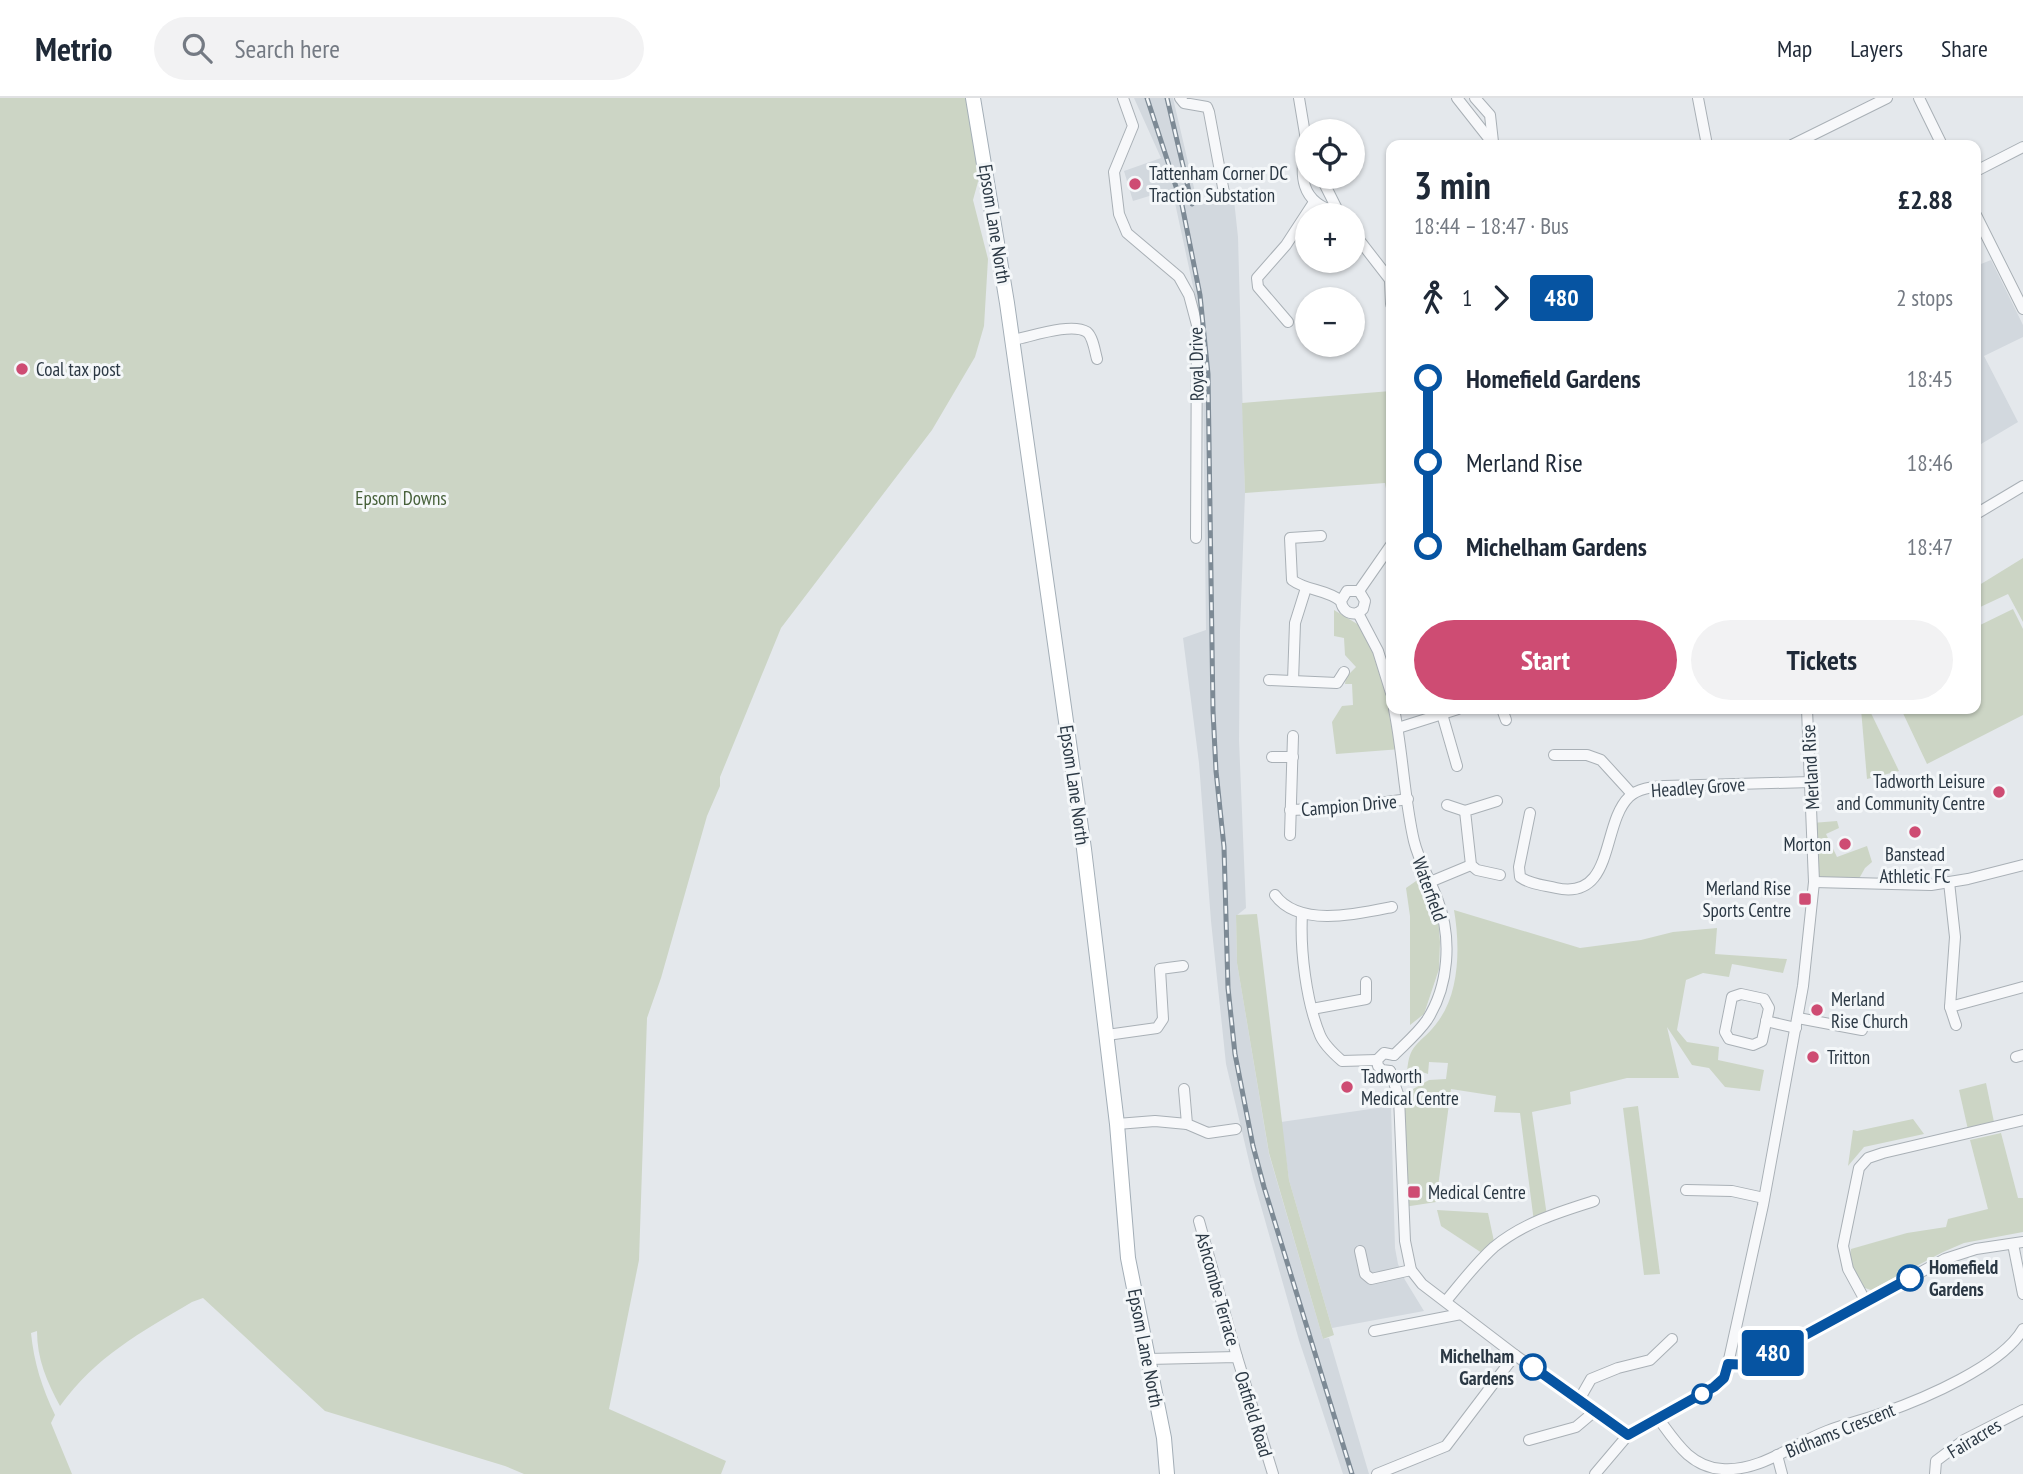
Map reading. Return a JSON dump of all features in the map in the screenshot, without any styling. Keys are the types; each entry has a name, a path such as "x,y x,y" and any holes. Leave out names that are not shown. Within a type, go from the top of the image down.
{"main road":[{"name":"Epsom Lane North","path":"973,98 1013,340 1084,849 1117,1124 1128,1258 1164,1438 1167,1474"}],"street":[{"name":"Royal Drive","path":"1123,98 1133,126 1114,172 1119,214 1127,233 1179,277 1189,295 1197,325 1196,538"},
{"path":"1180,98 1191,106 1206,107 1209,112 1225,198"},
{"path":"1299,98 1303,119"},
{"path":"1457,98 1490,140"},
{"path":"1475,98 1490,115 1493,140"},
{"path":"1698,98 1706,140"},
{"path":"1802,140 1887,98"},
{"path":"1919,98 1940,140"},
{"path":"1981,168 2023,147"},
{"path":"1288,322 1258,287 1257,278 1286,245 1314,202 1306,189"},
{"path":"1981,225 2023,309"},
{"path":"1365,247 1386,275"},
{"path":"1013,340 1056,331 1087,332 1097,359"},
{"path":"1981,511 2023,486"},
{"path":"1321,536 1290,538 1292,580 1306,588 1331,593 1350,613 1358,613 1365,605 1364,597 1359,591"},
{"path":"1359,591 1386,552"},
{"path":"1293,681 1295,623 1306,588"},
{"path":"1341,601 1347,591 1359,591"},
{"path":"1358,613 1378,651 1386,677"},
{"path":"1269,680 1337,683 1344,672"},
{"name":"Waterfield","path":"1394,1055 1427,1020 1439,995 1445,968 1444,922 1417,853 1395,714"},
{"path":"1398,728 1442,714 1457,766"},
{"name":"Merland Rise","path":"1728,1364 1764,1198 1803,986 1814,882 1807,714"},
{"path":"1290,835 1293,736"},
{"path":"1554,755 1587,755 1601,760 1632,794"},
{"path":"1272,757 1293,757"},
{"name":"Headley Grove","path":"1530,813 1519,867 1520,877 1527,882 1561,889 1585,886 1597,873 1607,851 1616,815 1632,794 1647,788 1678,785 1811,782"},
{"name":"Campion Drive","path":"1290,810 1344,808 1408,799"},
{"path":"1447,805 1465,811 1497,802"},
{"path":"1465,811 1471,865 1477,870 1500,875"},
{"path":"1430,882 1471,865"},
{"path":"1814,882 1897,886 1949,882 2023,865"},
{"path":"1949,882 1955,937 1950,1007 1956,1025"},
{"path":"1275,895 1281,903 1302,914 1348,915 1392,907"},
{"path":"1302,914 1301,939 1312,1009 1321,1038 1342,1061 1377,1060 1384,1053 1394,1055 1397,1064 1390,1071"},
{"path":"1107,1035 1157,1028 1163,1019 1160,969 1184,966"},
{"path":"1312,1009 1366,999 1366,982"},
{"path":"1950,1007 2023,987"},
{"path":"1741,994 1764,999 1769,1008 1766,1021 1762,1041 1753,1045 1729,1040 1725,1032 1732,997 1741,994"},
{"path":"1766,1021 1862,1030"},
{"path":"1377,1060 1382,1070 1390,1071"},
{"path":"1390,1071 1399,1097 1405,1241 1411,1270 1422,1284 1461,1314 1628,1435"},
{"path":"1184,1089 1186,1124"},
{"path":"1866,1302 1848,1269 1843,1246 1859,1168 1868,1158 1883,1153 2023,1120"},
{"path":"1117,1124 1155,1121 1186,1124 1208,1133 1236,1129"},
{"path":"1686,1190 1732,1191 1764,1198"},
{"path":"1446,1301 1480,1261 1511,1235 1547,1216 1594,1201"},
{"name":"Ashcombe Terrace","path":"1199,1221 1237,1357"},
{"path":"1595,1474 1628,1435 1714,1387 1724,1378 1728,1364 1750,1365 1945,1259 1976,1249 2018,1243 2023,1294"},
{"path":"1360,1251 1365,1274 1371,1279 1411,1270"},
{"path":"1374,1331 1461,1314"},
{"name":"Bidhams Crescent","path":"1658,1418 1682,1451 1699,1463 1720,1469 1740,1469 1777,1455 1826,1431 1884,1413 1948,1385 2010,1348 2023,1329"},
{"path":"1579,1400 1591,1379 1618,1367 1650,1360 1672,1339"},
{"path":"1377,1474 1446,1446 1515,1355"},
{"name":"Oatfield Road","path":"1148,1359 1237,1357 1273,1474"},
{"name":"Fairacres","path":"1936,1474 1936,1461 1964,1440 2023,1410"},
{"path":"1529,1440 1576,1427 1595,1411"},
{"path":"1777,1455 1782,1474"}],"shaded area":[{"path":"1134,98 1173,98 1198,205 1234,200 1238,237 1245,493 1239,740 1246,908 1236,916 1237,963 1269,1154 1323,1339 1329,1338 1369,1474 1343,1474 1299,1340 1253,1178 1226,1064 1211,921 1199,763 1183,638 1206,630 1203,382 1197,305 1172,189 1133,201 1124,171 1161,158"},
{"path":"1991,260 2023,325 2023,337 1984,356 2018,422 1981,444 1981,264"},
{"path":"1391,1106 1395,1248 1405,1280 1424,1311 1332,1328 1289,1180 1281,1122"}],"green space":[{"name":"Epsom Downs","path":"0,98 966,98 979,178 973,200 988,259 984,326 975,357 932,430 781,628 720,777 720,786 707,816 647,1018 639,1260 609,1409 726,1461 721,1474 524,1474 325,1411 203,1298 154,1324 104,1359 88,1373 60,1406 44,1370 37,1331 31,1333 39,1375 55,1415 51,1423 72,1474 0,1474"},
{"path":"1386,391 1386,489 1385,483 1245,493 1242,403"},
{"path":"2023,558 2023,622 2008,594 1981,607 1981,584"},
{"path":"2013,609 2023,629 2023,715 1927,764 1903,714 1981,714 1981,625"},
{"path":"1334,610 1369,631 1386,680 1386,714 1392,714 1401,749 1336,754 1332,722 1342,706 1353,705 1352,684 1345,684 1346,677 1356,667 1345,655 1344,638 1334,636"},
{"path":"1861,714 1871,714 1899,771 1867,779"},
{"path":"1837,821 1839,828 1826,834 1837,857 1867,846 1872,862 1865,868 1856,884 1814,882 1812,823"},
{"path":"1419,879 1431,898 1438,917 1439,969 1424,1014 1410,1025 1410,916 1406,888"},
{"path":"1454,910 1580,948 1641,940 1673,932 1717,928 1715,954 1787,959 1783,973 1732,964 1729,977 1703,973 1686,980 1677,1030 1687,1042 1719,1047 1718,1060 1764,1070 1760,1091 1725,1087 1709,1068 1692,1065 1667,1027 1679,1078 1627,1078 1570,1092 1571,1104 1532,1112 1547,1216 1534,1222 1520,1113 1494,1112 1496,1096 1451,1089 1436,1202 1404,1207 1399,1097 1429,1080 1446,1079 1448,1063 1429,1062 1428,1074 1422,1072 1407,1080 1412,1051 1439,1020 1455,981 1457,937"},
{"path":"1257,914 1289,1180 1334,1335 1323,1339 1269,1153 1237,963 1236,915"},
{"path":"1986,1083 1995,1127 1969,1134 1959,1090"},
{"path":"1638,1106 1660,1274 1644,1275 1623,1108"},
{"path":"1913,1119 1924,1134 1864,1147 1848,1166 1853,1130"},
{"path":"2001,1133 2018,1198 2023,1198 2023,1232 1964,1243 1871,1290 1856,1285 1848,1269 1851,1249 1907,1233 1946,1227 1948,1219 1988,1209 1970,1140"},
{"path":"1437,1210 1488,1213 1495,1246 1485,1255 1441,1226"}],"railway":[{"path":"1147,98 1182,205 1200,295 1208,374 1213,711 1224,847 1228,988 1235,1054 1264,1187 1352,1474"},
{"path":"1167,98 1192,204"}],"bus line":[{"name":"480","path":"1533,1367 1628,1435 1714,1387 1724,1378 1728,1364 1750,1365 1910,1278"}],"place":[{"name":"Tattenham Corner DC Traction Substation","path":"1135,184"},
{"name":"Coal tax post","path":"22,369"},
{"name":"Tadworth Leisure and Community Centre","path":"1999,792"},
{"name":"Banstead Athletic FC","path":"1915,832"},
{"name":"Morton","path":"1845,844"},
{"name":"Merland Rise Sports Centre","path":"1805,899"},
{"name":"Merland Rise Church","path":"1817,1010"},
{"name":"Tritton","path":"1813,1057"},
{"name":"Tadworth Medical Centre","path":"1347,1087"},
{"name":"Medical Centre","path":"1414,1192"},
{"name":"Homefield Gardens","path":"1910,1278"},
{"name":"Michelham Gardens","path":"1533,1367"}]}
